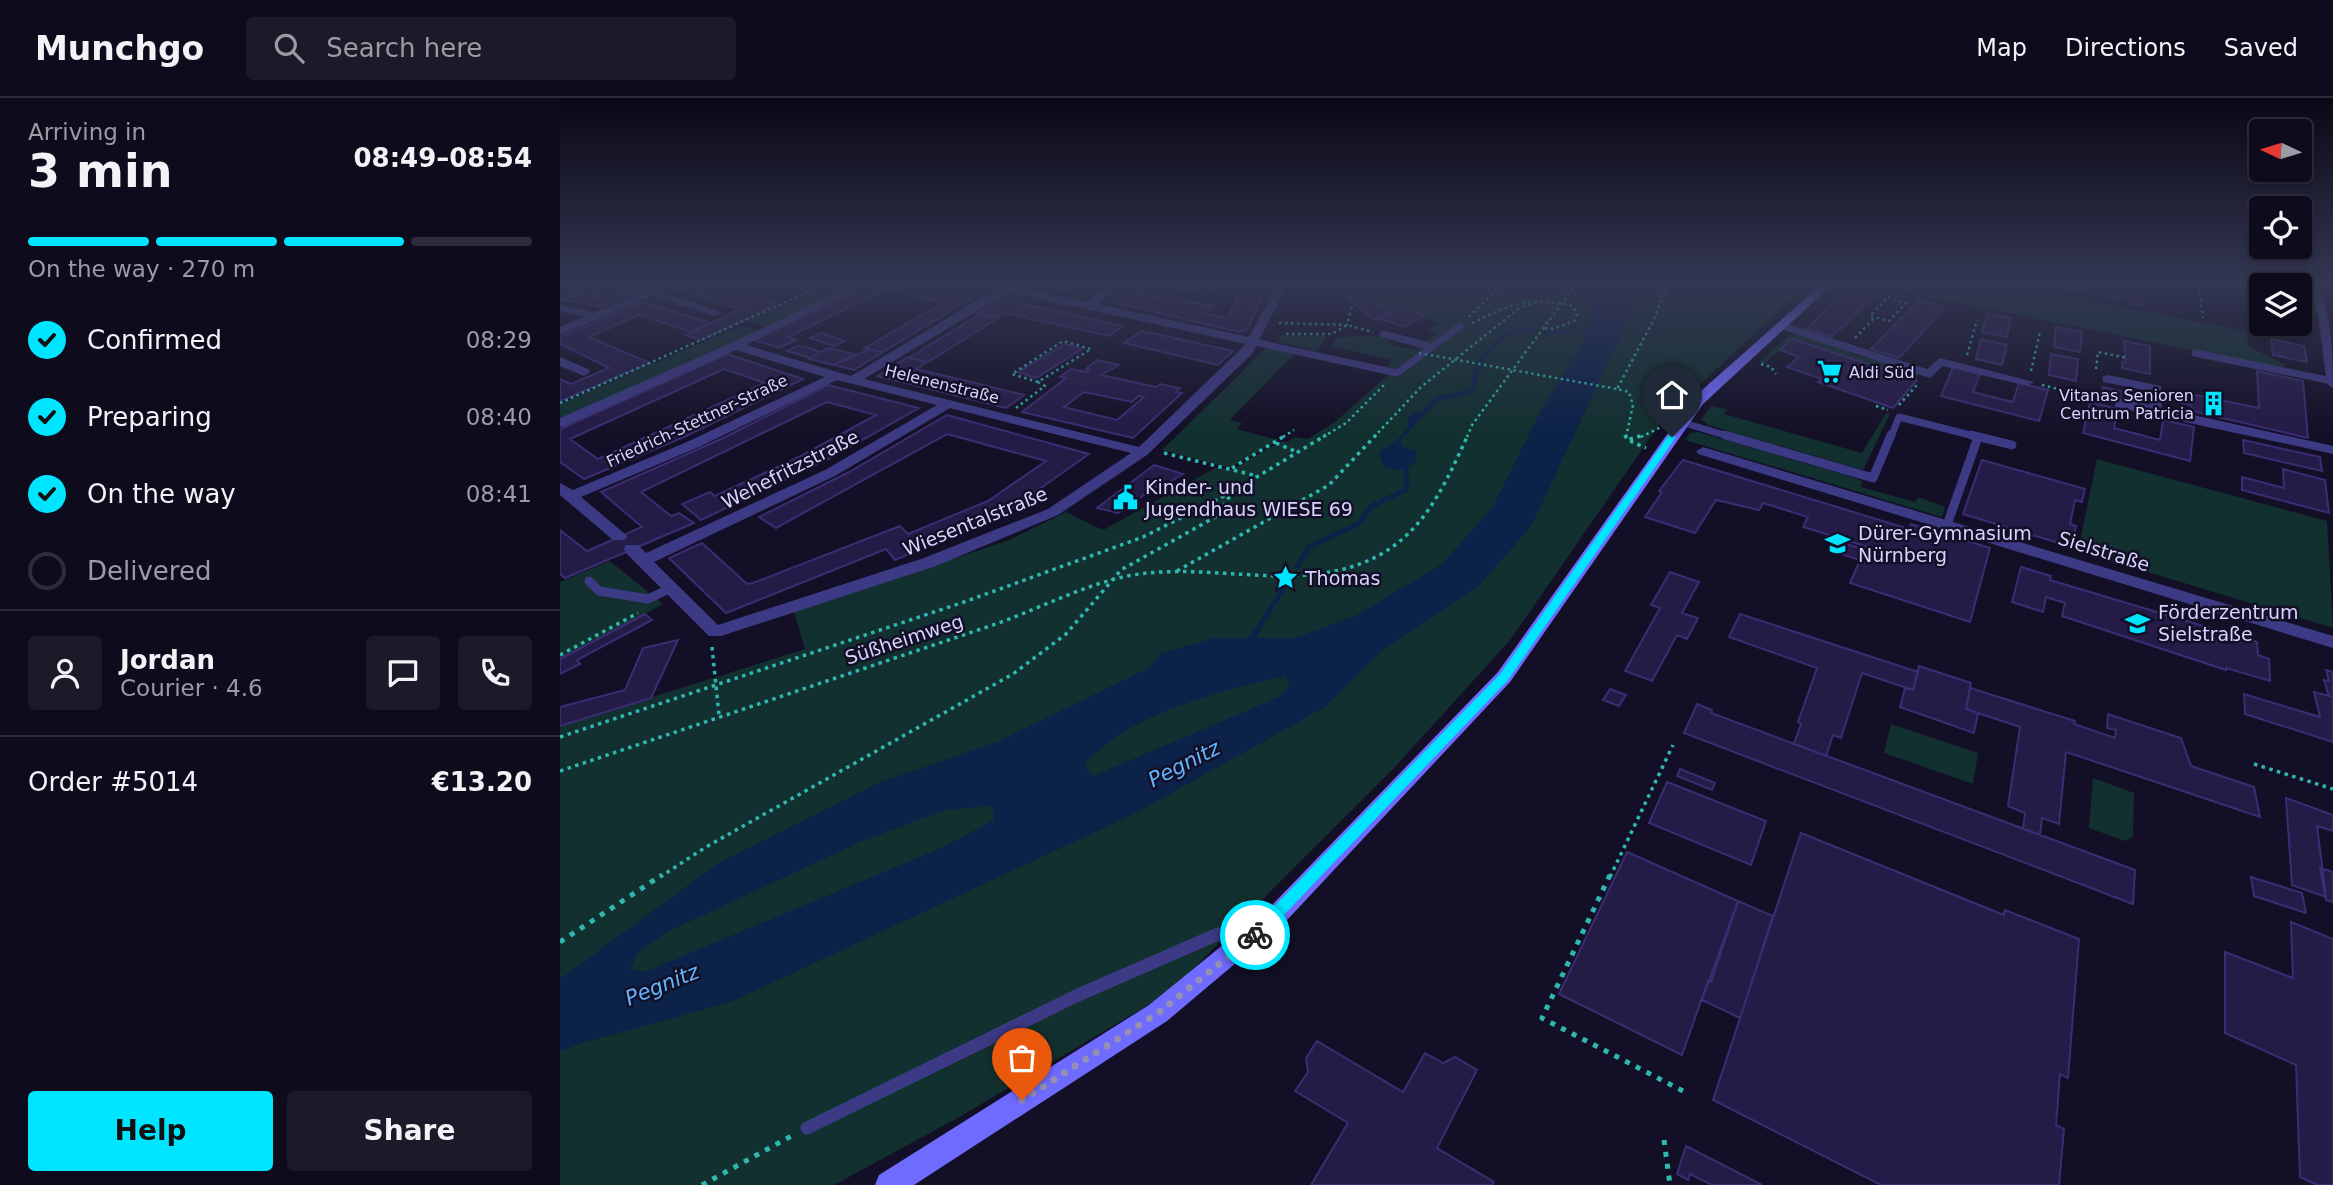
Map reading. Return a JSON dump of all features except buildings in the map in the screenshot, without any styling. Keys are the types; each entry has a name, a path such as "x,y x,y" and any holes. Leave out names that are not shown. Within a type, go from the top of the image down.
{"street":[{"path":"560,423 764,332"},
{"path":"855,379 934,332"},
{"path":"1208,332 1254,342"},
{"name":"Wiesentalstraße","path":"715,632 930,562 1053,512 1142,452 1248,351 1260,332"},
{"path":"889,1185 1158,1013 1243,946 1298,894 1504,677 1678,427 1721,378 1774,332"},
{"path":"1799,332 1930,374 1940,362 2028,382"},
{"path":"2329,332 2333,382"},
{"name":"Helenenstraße","path":"735,346 835,376 1142,452"},
{"path":"560,361 584,372"},
{"name":"Friedrich-Stettner-Straße","path":"566,491 694,444 835,376"},
{"path":"2108,379 2156,389 2155,410"},
{"name":"Wehefritzstraße","path":"669,589 639,554 830,473 948,404"},
{"path":"2120,404 2333,450"},
{"name":"Sielstraße","path":"1703,451 2333,642"},
{"path":"566,491 619,537"},
{"path":"669,589 715,632"}],"lane":[{"path":"1254,342 1397,373 1451,332"},
{"path":"1382,334 1429,346"},
{"path":"2195,353 2333,382"},
{"path":"1678,427 1873,478 1899,417 2012,445"},
{"path":"1947,525 1979,437"},
{"path":"589,581 599,591 648,599 669,589"},
{"path":"807,1128 1064,1002 1218,934 1232,937 1243,946"}],"path":[{"path":"560,403 722,332"},
{"path":"1306,334 1336,332"},
{"path":"1373,332 1382,334"},
{"path":"1175,572 1329,485 1421,387 1490,332"},
{"path":"560,942 706,847 1013,674 1066,634 1113,579 1175,572 1313,575 1348,568 1383,553 1422,522 1450,474 1472,425 1514,372 1540,332"},
{"path":"1617,389 1647,332"},
{"path":"1846,347 1861,332"},
{"path":"1963,367 1974,332"},
{"path":"2040,332 2028,382 2120,404"},
{"path":"1004,418 1045,386 1012,374 1063,341 1091,349 1038,382"},
{"path":"1419,354 1629,392 1633,405 1624,433 1628,440 1646,448"},
{"path":"560,737 717,686 1143,537 1232,492 1346,423 1397,373"},
{"path":"1876,406 1894,409 1930,374"},
{"path":"1628,440 1639,439 1654,428 1678,427"},
{"path":"1230,469 1294,430"},
{"path":"1276,443 1297,452"},
{"path":"1142,452 1164,453 1257,476"},
{"name":"Süßheimweg","path":"560,771 719,715 1001,622 1113,579 1121,570 1217,516 1232,492"},
{"path":"560,655 639,612"},
{"path":"715,632 711,638 719,715"},
{"path":"1673,745 1542,1018 1683,1091"},
{"path":"2254,764 2333,789"},
{"path":"702,1185 807,1128"},
{"path":"1664,1139 1670,1185"}],"green space":[{"path":"727,332 758,332 560,420 560,404"},
{"path":"1430,332 1757,332 1663,419 1511,639 1395,767 1170,992 963,1115 834,1185 560,1185 560,726 805,649 794,612 1009,540 1066,512 1103,530 1217,467 1231,470 1282,441 1287,442 1295,437 1308,439 1336,421 1395,369 1387,367 1392,360 1331,346 1337,337 1383,336 1394,346 1415,350 1436,334"},
{"path":"1793,332 1846,349 1849,353 1920,373 1914,379 1792,339 1764,364 1759,362"},
{"path":"2101,332 2246,332 2249,347 2284,364 2285,369"},
{"path":"1281,335 1327,336 1318,351 1278,342"},
{"path":"1266,348 1294,354 1230,420 1242,423 1237,429 1279,440 1230,468 1162,450"},
{"path":"1711,406 1727,409 1724,414 1862,453 1886,413 1890,414 1863,470 1708,425 1701,419"},
{"path":"1698,432 1852,477 1862,481 1861,487 1915,502 1918,497 1945,507 1942,517 1685,440 1690,433"},
{"path":"2097,459 2327,521 2333,628 2078,551"},
{"path":"610,561 663,604 560,659 560,582"},
{"path":"1891,724 1978,753 1973,784 1884,753"},
{"path":"2093,778 2134,793 2133,837 2125,841 2089,828"}],"water":[{"name":"Pegnitz","path":"1585,332 1622,332 1532,525 1479,586 1383,650 1325,707 1136,813 731,1002 582,1043 560,1052 560,979 717,864 881,782 997,742 1148,668 1162,653 1214,638 1296,638 1357,615 1442,564 1492,508 1542,409 1582,344","holes":["1285,676 1290,685 1279,697 1093,776 1084,765 1125,731 1177,707","992,806 994,820 941,848 647,971 630,970 637,954 665,933 860,842 945,810"]},
{"path":"1413,412 1423,413 1424,416 1401,440 1402,446 1416,451 1416,461 1401,470 1384,466 1378,452 1397,440 1409,427 1407,418"}],"waterway":[{"path":"1423,413 1437,399 1473,391 1483,358 1498,341 1517,332"},
{"path":"1545,333 1567,332"},
{"path":"1297,567 1309,547 1358,524 1372,506 1407,489 1406,470"},
{"path":"1256,632 1285,586"},
{"path":"1248,644 1257,630"}],"way so far":[{"path":"1022,1100 1158,1013 1255,935"}],"place":[{"name":"Aldi Süd","path":"1829,372"},
{"name":"Vitanas Senioren Centrum Patricia","path":"2214,404"},
{"name":"Kinder- und Jugendhaus WIESE 69","path":"1125,498"},
{"name":"Dürer-Gymnasium Nürnberg","path":"1838,544"},
{"name":"Thomas","path":"1285,578"},
{"name":"Förderzentrum Sielstraße","path":"2138,623"}],"route":[{"path":"1255,935 1308,884 1504,677 1529,645 1672,437"}]}
